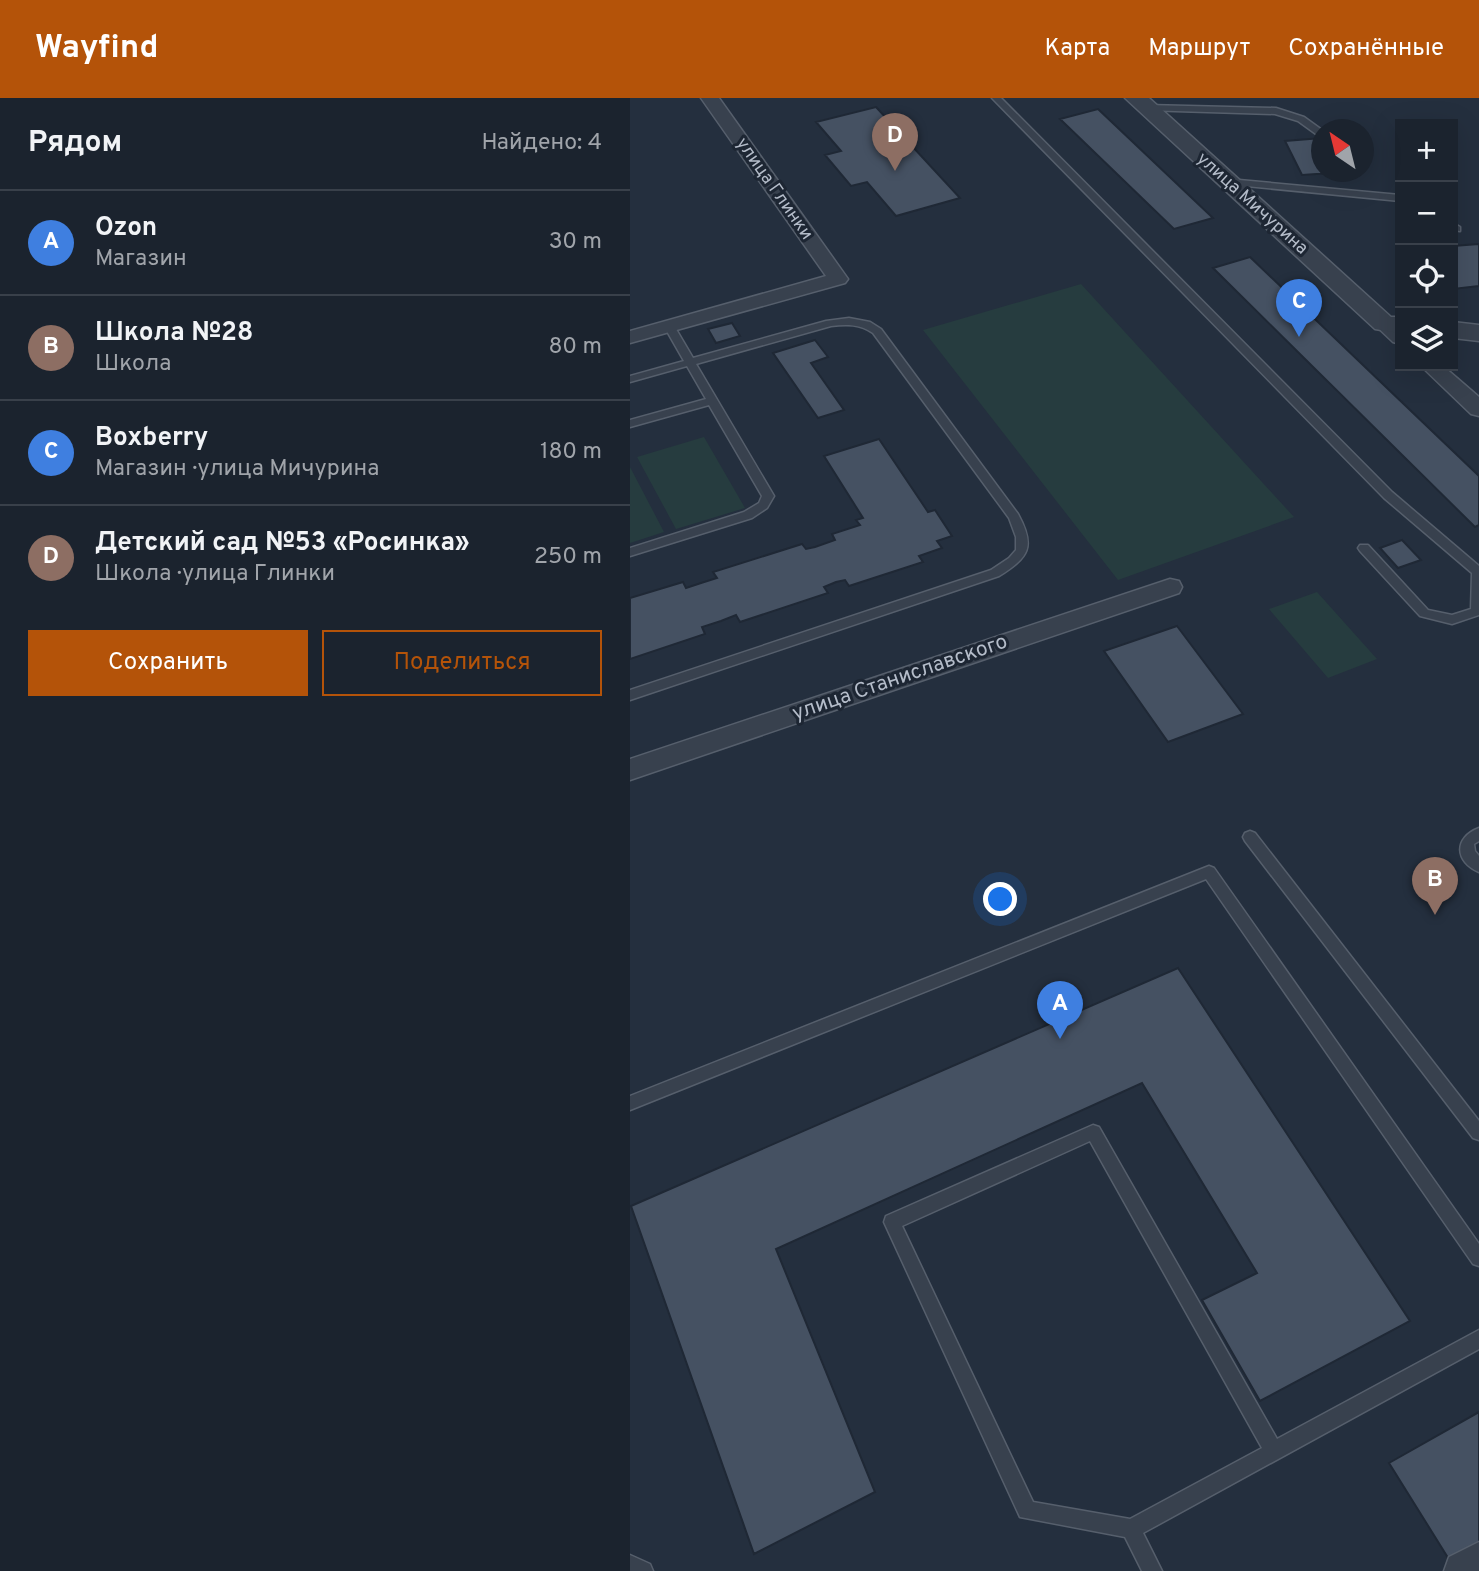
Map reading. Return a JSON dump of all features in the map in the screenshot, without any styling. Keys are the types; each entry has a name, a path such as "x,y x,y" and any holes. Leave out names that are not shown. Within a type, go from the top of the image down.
{"street":[{"name":"улица Глинки","path":"669,326 838,279 710,98"},
{"name":"улица Мичурина","path":"1141,103 1395,329"},
{"path":"630,337 669,326"},
{"path":"1458,331 1479,333"},
{"path":"1437,371 1479,409"},
{"name":"улица Станиславского","path":"630,770 1170,587"},
{"path":"1463,1571 1479,1561"}],"lane":[{"path":"996,98 1388,495 1478,571 1477,611 1452,620 1423,613 1364,548"},
{"path":"1141,103 1276,111 1301,119 1311,126"},
{"path":"1228,181 1395,198"},
{"path":"630,379 786,335 845,321 858,322 877,331 1014,517 1025,546 1017,560 995,573 630,695"},
{"path":"630,552 748,515 764,505 768,496 669,326"},
{"path":"786,335 794,347"},
{"path":"630,425 713,400"},
{"path":"1479,834 1467,842 1468,853 1479,866"},
{"path":"1250,837 1479,1133"},
{"path":"630,1103 1209,872 1479,1258"},
{"path":"1275,1451 1093,1132 892,1222 1027,1510 1131,1530 1275,1451 1479,1339"},
{"path":"1131,1530 1152,1571"},
{"path":"630,1565 643,1571"}],"green space":[{"path":"1081,284 1294,517 1118,580 923,330"},
{"path":"704,437 745,508 676,529 637,457"},
{"path":"630,467 664,532 630,543"},
{"path":"1317,592 1377,659 1328,678 1269,609"}],"building":[{"path":"876,107 960,198 896,216 867,182 851,186 825,155 841,151 816,122"},
{"path":"1098,109 1213,218 1174,229 1060,119"},
{"path":"1311,139 1311,174 1302,175 1285,141"},
{"path":"1479,244 1479,286 1458,288 1458,246"},
{"path":"1250,257 1479,476 1479,525 1475,527 1213,268"},
{"path":"732,323 740,336 716,343 708,329"},
{"path":"815,340 828,357 811,363 844,410 818,418 773,353"},
{"path":"879,439 928,512 935,510 952,536 937,541 942,548 919,556 923,562 849,586 845,580 836,582 824,587 828,593 740,622 736,615 702,627 705,634 630,659 630,598 683,582 686,588 717,578 713,572 802,544 806,549 815,547 835,540 832,534 860,525 856,520 863,518 824,456"},
{"path":"1402,540 1421,560 1398,568 1380,548"},
{"path":"1177,626 1243,714 1168,742 1104,651"},
{"path":"1178,968 1410,1321 1260,1401 1202,1300 1257,1273 1142,1083 776,1249 875,1492 754,1554 631,1206"},
{"path":"1479,1412 1479,1543 1450,1561 1389,1463"}],"place":[{"name":"Детский сад №53 «Росинка»","path":"895,171"},
{"name":"Boxberry","path":"1299,337"},
{"name":"Школа №28","path":"1435,915"},
{"name":"Ozon","path":"1060,1039"}]}
